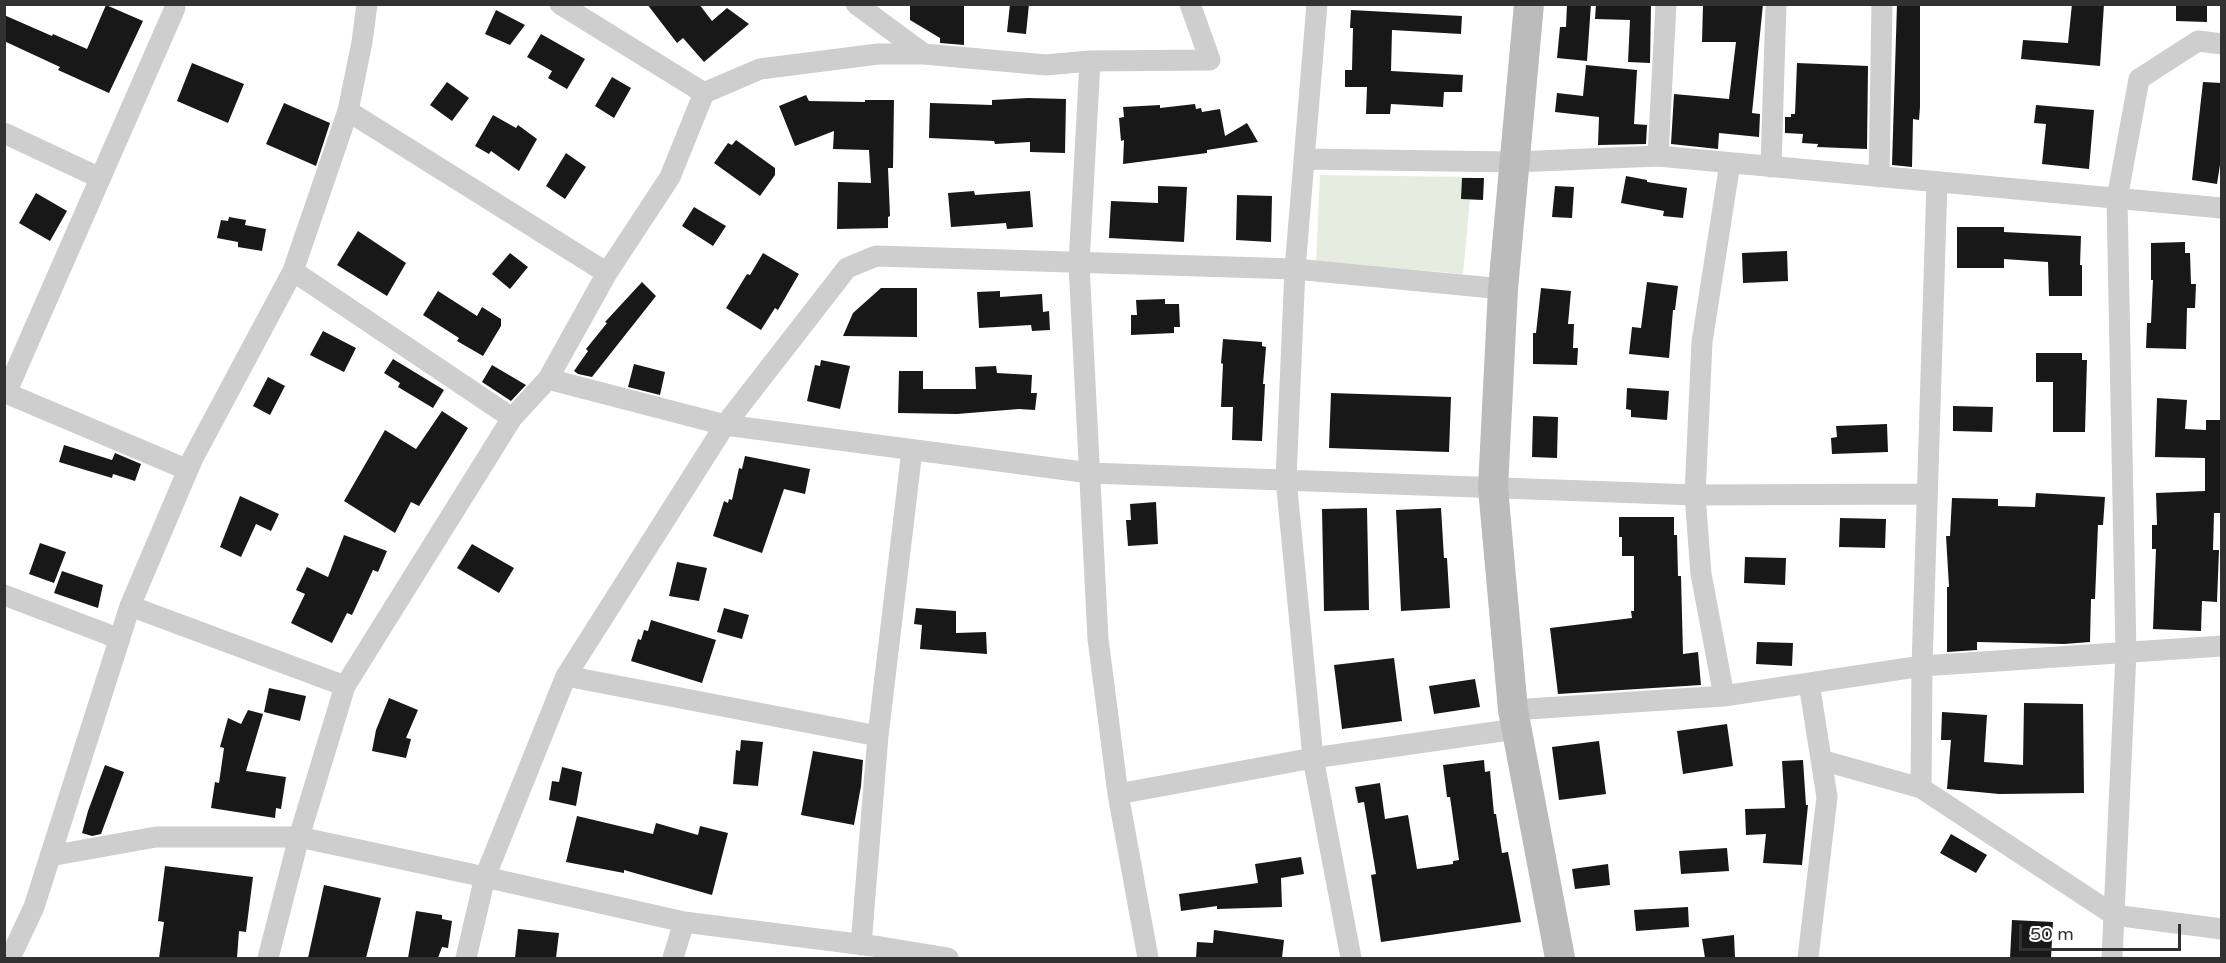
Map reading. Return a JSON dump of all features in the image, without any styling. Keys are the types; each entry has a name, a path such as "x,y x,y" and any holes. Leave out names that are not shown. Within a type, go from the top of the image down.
{"street":[{"path":"10,958 34,907 130,606 188,470 293,272 348,111 367,4"},
{"path":"560,4 704,93"},
{"path":"856,4 924,54"},
{"path":"268,958 299,837 345,686 512,418 548,379 607,273 670,177 704,93 760,69 878,54 924,54 1046,65 1090,61 1210,60 1190,4"},
{"path":"1317,4 1295,269 1286,479 1313,758 1351,958"},
{"path":"1529,4 1503,289 1494,488 1514,719 1560,958"},
{"path":"1658,156 1666,4"},
{"path":"1771,166 1776,4"},
{"path":"1879,177 1882,4"},
{"path":"175,8 6,393 188,470"},
{"path":"2112,958 2126,653 2117,199 2139,79 2198,42 2222,44"},
{"path":"1090,61 1078,264 1098,639 1118,794 1148,958"},
{"path":"348,111 607,273"},
{"path":"4,132 100,178"},
{"path":"1304,159 1515,162 1658,156 2222,208"},
{"path":"1724,696 1701,574 1695,495 1701,342 1730,163"},
{"path":"1921,788 1922,666 1937,182"},
{"path":"466,958 484,877 566,676 726,425 847,267 876,256 1295,269 1503,289"},
{"path":"293,272 512,418"},
{"path":"548,379 726,425 1089,473 1695,495 1927,494"},
{"path":"873,950 878,736 912,450"},
{"path":"4,595 120,639"},
{"path":"130,606 345,686"},
{"path":"1118,794 1514,719 1724,696 1922,666 2222,646"},
{"path":"566,676 878,736"},
{"path":"1808,958 1827,797 1809,683"},
{"path":"1821,760 1921,788 2114,915 2222,929"},
{"path":"50,856 156,837 299,837 684,922 873,950 948,958"},
{"path":"673,958 684,922"}],"shaded area":[{"path":"1320,175 1472,177 1463,274 1316,261"}],"building":[{"path":"647,4 699,4 712,21 727,8 749,24 704,62 683,38 677,43"},
{"path":"910,4 964,4 964,45 940,43 940,38 910,20"},
{"path":"1010,4 1029,4 1026,34 1007,32"},
{"path":"1567,4 1591,4 1587,61 1557,58 1560,27 1566,27"},
{"path":"1596,4 1651,4 1650,63 1628,62 1630,20 1595,19"},
{"path":"1703,4 1763,4 1752,113 1760,114 1759,137 1719,133 1718,149 1671,144 1674,94 1729,99 1736,42 1702,42"},
{"path":"1897,4 1920,4 1920,107 1919,120 1913,119 1912,167 1892,165"},
{"path":"2072,4 2104,4 2100,66 2021,59 2023,40 2068,43"},
{"path":"2176,4 2207,4 2207,22 2176,21"},
{"path":"106,5 143,21 109,93 58,70 60,67 4,41 4,15 87,49"},
{"path":"496,10 525,25 510,45 485,34"},
{"path":"1351,10 1462,16 1461,34 1392,30 1391,71 1463,75 1462,92 1444,92 1443,107 1391,104 1390,114 1366,114 1367,87 1345,87 1345,70 1352,70"},
{"path":"541,34 585,59 567,89 548,78 552,71 527,57"},
{"path":"192,63 244,84 228,123 177,101"},
{"path":"1797,63 1868,66 1867,149 1817,147 1818,144 1802,143 1803,134 1785,133 1785,117 1795,114"},
{"path":"1586,65 1637,70 1634,124 1647,125 1646,144 1598,145 1599,117 1555,112 1557,93 1583,96"},
{"path":"612,77 631,88 614,118 595,106"},
{"path":"447,82 469,98 452,121 430,105"},
{"path":"2203,82 2222,83 2222,152 2217,184 2192,180"},
{"path":"806,95 809,101 894,100 893,168 888,168 890,216 888,217 888,228 837,229 838,182 871,183 869,150 833,149 834,131 795,146 779,106"},
{"path":"1066,99 1065,153 1030,152 1030,142 995,144 994,141 929,138 930,103 992,105 992,100"},
{"path":"284,103 330,123 316,166 266,144"},
{"path":"1195,104 1196,109 1201,108 1202,112 1220,109 1225,136 1247,123 1258,142 1207,150 1207,153 1123,164 1124,140 1121,141 1119,118 1124,117 1123,107 1160,105 1160,108"},
{"path":"2036,105 2094,110 2089,169 2042,164 2046,124 2034,123"},
{"path":"493,115 516,128 518,125 537,139 519,171 491,151 489,154 475,146"},
{"path":"736,140 775,168 775,175 760,196 714,163 728,143 732,145"},
{"path":"566,153 586,167 565,199 546,186"},
{"path":"1626,176 1647,180 1647,182 1687,188 1683,218 1663,216 1664,211 1621,203"},
{"path":"1462,178 1484,178 1483,200 1461,199"},
{"path":"1158,186 1187,187 1184,242 1109,238 1111,201 1158,203"},
{"path":"1555,186 1574,187 1572,218 1552,217"},
{"path":"974,191 975,195 1030,191 1033,227 1007,229 1006,223 951,227 948,193"},
{"path":"36,193 67,211 50,241 19,223"},
{"path":"1237,195 1272,196 1271,242 1236,240"},
{"path":"694,207 726,226 713,246 682,226"},
{"path":"229,217 246,220 245,225 266,229 262,251 238,247 238,242 217,238 221,220 228,221"},
{"path":"1957,227 2004,227 2004,232 2081,236 2082,296 2049,296 2048,262 2004,259 2004,268 1957,268"},
{"path":"358,231 406,263 387,296 337,265"},
{"path":"2185,242 2185,253 2190,253 2191,284 2196,284 2195,308 2187,308 2186,349 2146,348 2147,323 2151,323 2153,280 2151,280 2151,243"},
{"path":"1787,251 1788,281 1743,283 1742,253"},
{"path":"510,253 528,267 510,289 492,274"},
{"path":"763,253 799,274 778,310 775,308 761,330 726,308"},
{"path":"642,282 656,296 592,377 578,374 574,371 588,351 586,349 607,323 605,322"},
{"path":"1647,282 1678,286 1675,310 1673,310 1669,358 1629,354 1632,327 1641,328"},
{"path":"881,288 917,288 917,337 843,336 853,313"},
{"path":"1541,288 1571,291 1568,324 1574,324 1573,348 1578,348 1577,365 1533,364 1533,333 1536,333"},
{"path":"438,291 477,316 482,307 501,319 501,326 483,356 457,341 459,338 423,315"},
{"path":"1000,291 1000,297 1042,294 1043,312 1049,311 1050,330 1032,331 1031,325 979,328 977,292"},
{"path":"1165,299 1165,304 1179,304 1180,327 1174,327 1174,333 1131,335 1131,315 1137,315 1136,300"},
{"path":"323,331 356,348 344,372 310,355"},
{"path":"1223,339 1262,342 1262,346 1266,347 1262,441 1232,440 1233,407 1221,407"},
{"path":"2036,353 2082,353 2082,360 2087,360 2085,432 2053,432 2053,382 2036,382"},
{"path":"393,359 444,390 433,408 398,387 400,383 384,373"},
{"path":"821,360 850,366 840,409 807,401 815,365 820,366"},
{"path":"634,364 665,372 660,395 628,387"},
{"path":"492,365 526,385 511,401 482,382"},
{"path":"996,366 997,373 1032,375 1031,393 1037,393 1035,410 1019,409 957,414 898,413 899,371 923,371 923,389 976,389 975,367"},
{"path":"268,377 285,386 270,415 253,406"},
{"path":"1627,388 1669,391 1667,420 1631,417 1631,410 1626,409"},
{"path":"1331,393 1451,397 1449,452 1329,448"},
{"path":"2157,398 2187,400 2185,429 2206,430 2206,420 2222,420 2222,513 2214,513 2213,550 2219,550 2217,602 2202,601 2201,631 2153,629 2156,549 2152,549 2152,525 2157,525 2156,493 2205,491 2205,458 2155,457"},
{"path":"1953,406 1993,407 1992,432 1953,431"},
{"path":"442,411 468,428 419,506 411,502 395,533 344,501 385,430 416,449"},
{"path":"1533,416 1558,417 1557,458 1532,457"},
{"path":"1887,424 1888,452 1832,454 1831,438 1837,437 1836,426"},
{"path":"64,445 112,460 115,453 141,464 135,481 113,474 112,478 59,462"},
{"path":"745,456 810,469 805,494 784,489 762,553 713,536 724,501 728,503 729,499 732,500 739,468 742,469"},
{"path":"2036,493 2105,497 2103,525 2098,525 2095,599 2091,599 2090,642 2064,644 1977,642 1977,650 1947,652 1947,587 1949,587 1946,536 1950,536 1952,498 1998,499 1998,506 2035,507"},
{"path":"240,496 279,514 271,531 256,524 241,557 220,547"},
{"path":"1156,502 1158,544 1128,546 1126,520 1131,520 1130,504"},
{"path":"1367,508 1369,610 1324,611 1322,509"},
{"path":"1441,508 1450,608 1401,611 1396,510"},
{"path":"1619,517 1674,517 1678,576 1681,576 1683,654 1698,652 1701,685 1558,694 1550,628 1632,618 1634,556 1622,556"},
{"path":"1840,518 1886,519 1885,548 1839,547"},
{"path":"344,535 387,551 378,572 373,570 352,615 347,613 332,643 291,623 305,594 296,590 307,567 328,577"},
{"path":"40,543 66,552 54,583 29,574"},
{"path":"472,544 514,568 499,593 457,568"},
{"path":"1745,557 1786,558 1785,585 1744,583"},
{"path":"677,562 707,568 699,601 669,596"},
{"path":"62,571 103,585 98,608 54,593"},
{"path":"724,608 749,615 742,639 717,632"},
{"path":"916,608 956,611 956,633 986,632 987,654 920,649 922,625 914,624"},
{"path":"651,620 716,640 702,683 631,661 638,639 641,640 644,630 648,631"},
{"path":"1757,642 1793,643 1792,666 1756,664"},
{"path":"1394,658 1402,721 1342,729 1334,665"},
{"path":"1475,679 1480,707 1434,714 1429,686"},
{"path":"269,688 306,696 300,721 264,712"},
{"path":"389,698 418,710 406,738 411,739 406,758 372,751 376,730"},
{"path":"2024,703 2083,704 2084,793 1999,794 1947,789 1951,740 1941,740 1942,712 1987,715 1984,762 2023,765"},
{"path":"248,710 263,714 246,771 286,777 281,809 276,808 275,818 211,808 215,782 219,783 224,748 220,747 228,718 241,724"},
{"path":"1727,724 1733,766 1683,774 1677,731"},
{"path":"741,740 763,742 758,786 733,784 736,750 740,751"},
{"path":"1599,741 1606,794 1559,800 1552,747"},
{"path":"813,751 863,760 854,825 801,815"},
{"path":"1484,760 1485,772 1490,771 1494,814 1496,814 1502,853 1508,852 1521,922 1381,942 1371,875 1376,874 1364,802 1358,803 1355,787 1380,783 1385,819 1408,815 1417,869 1453,864 1453,861 1459,860 1443,765"},
{"path":"1803,760 1806,805 1808,805 1802,865 1763,863 1766,834 1746,835 1745,809 1785,808 1782,761"},
{"path":"105,765 124,772 101,834 92,836 82,833"},
{"path":"562,767 582,772 576,806 549,800 552,781 559,782"},
{"path":"577,816 653,834 656,823 698,835 700,826 728,833 712,895 624,870 624,873 566,862"},
{"path":"1951,834 1987,855 1976,873 1940,853"},
{"path":"1727,848 1729,871 1681,874 1679,851"},
{"path":"1301,857 1304,874 1281,878 1282,907 1217,909 1217,906 1181,911 1179,894 1258,883 1255,864"},
{"path":"1608,864 1610,885 1575,889 1572,869"},
{"path":"165,866 253,877 246,932 239,931 237,958 159,958 164,922 158,921"},
{"path":"324,885 381,898 366,958 308,958"},
{"path":"1688,907 1689,927 1636,931 1634,910"},
{"path":"416,911 442,915 442,919 452,921 448,948 442,947 438,958 408,958"},
{"path":"2012,920 2053,922 2051,958 2010,958"},
{"path":"518,929 559,933 556,958 515,958"},
{"path":"1214,930 1284,940 1282,958 1196,958 1197,942 1213,943"},
{"path":"1734,935 1735,958 1705,958 1702,939"}]}
